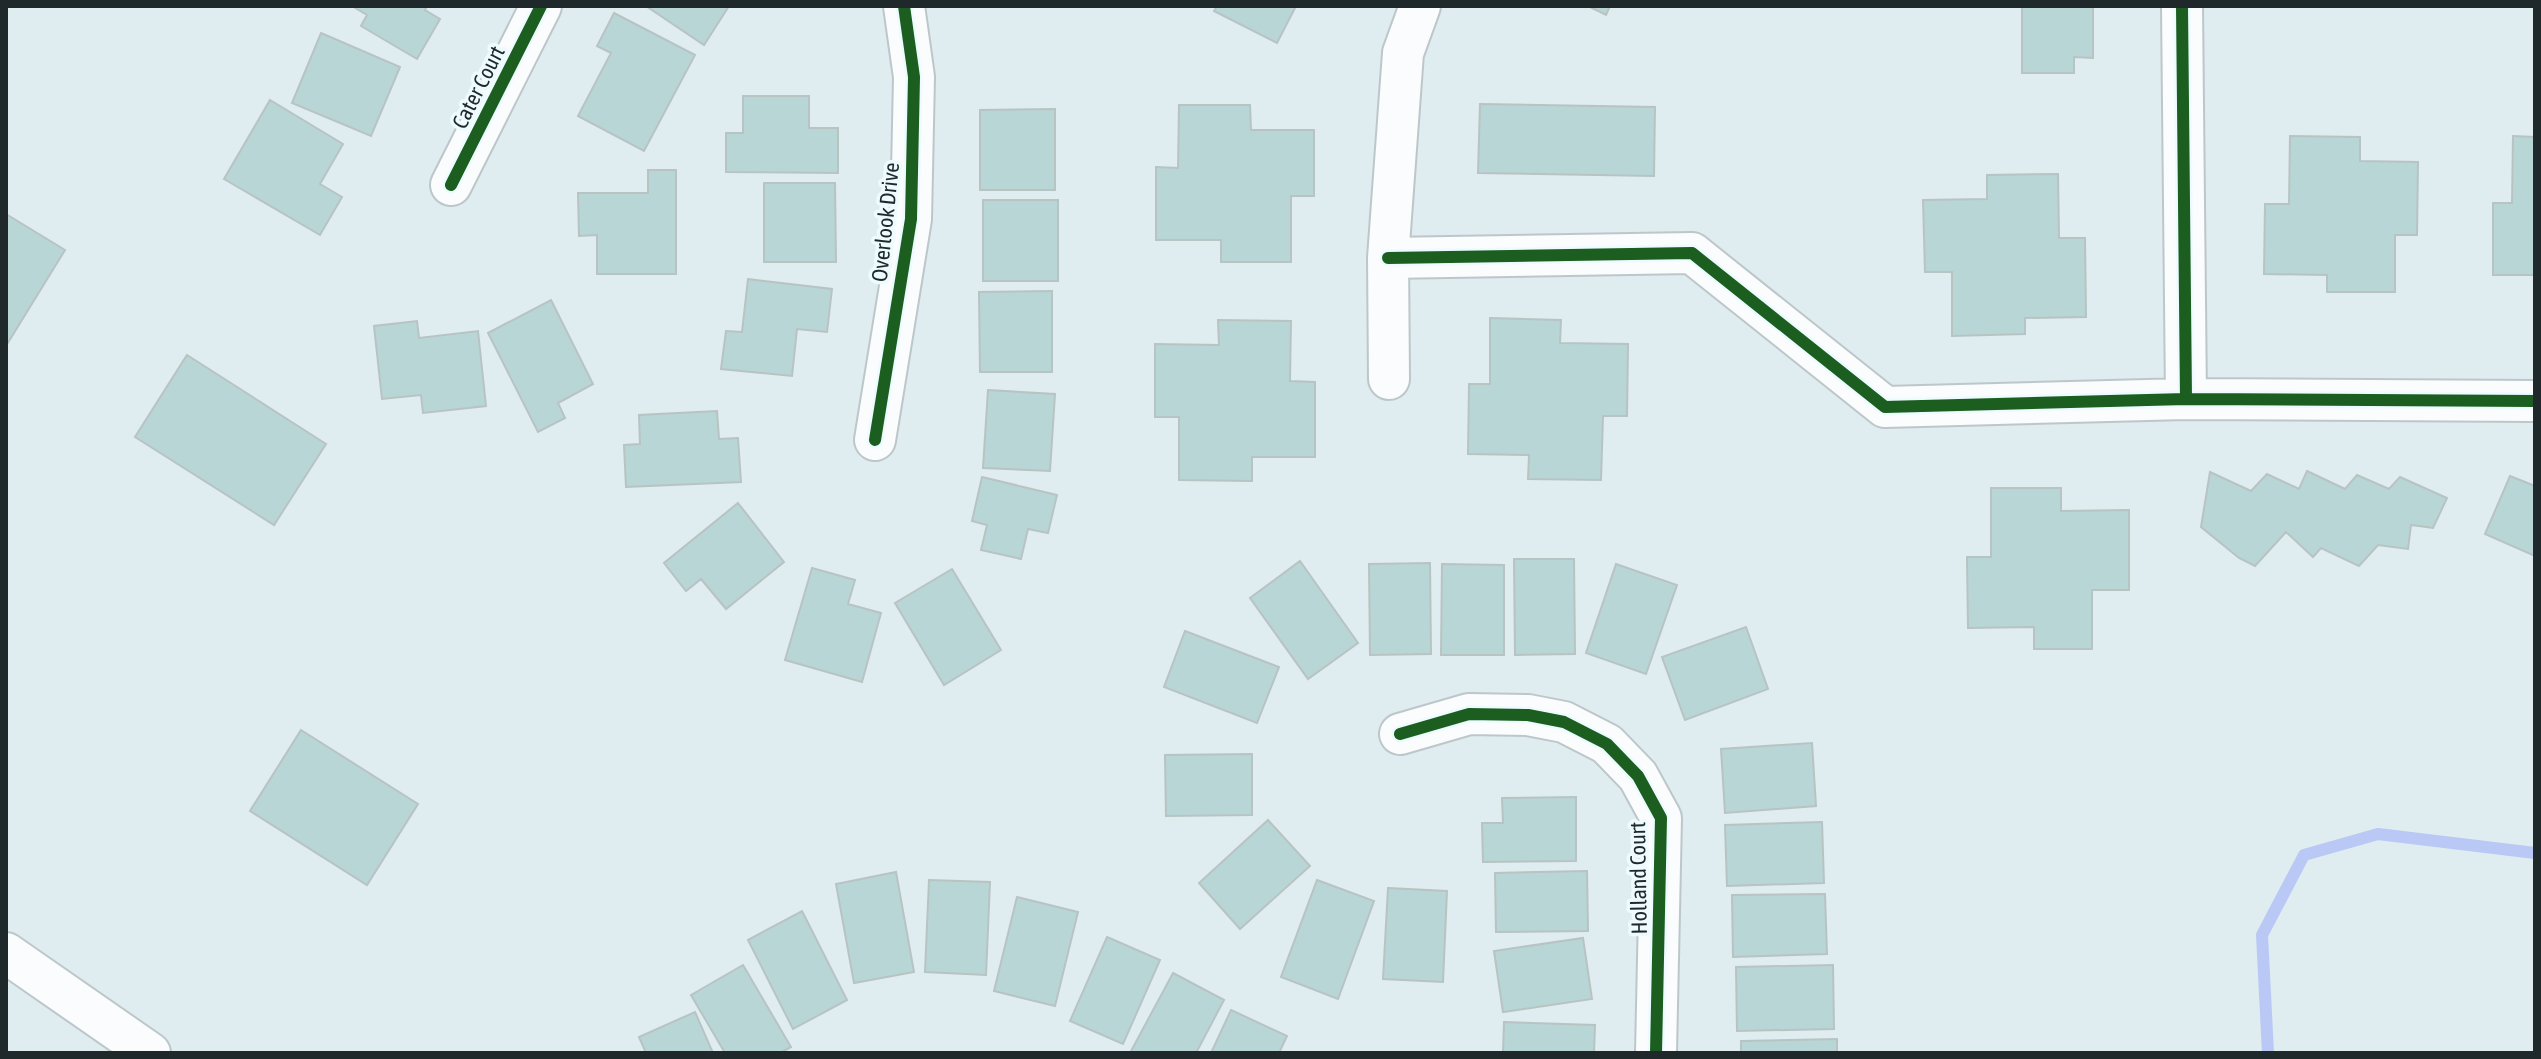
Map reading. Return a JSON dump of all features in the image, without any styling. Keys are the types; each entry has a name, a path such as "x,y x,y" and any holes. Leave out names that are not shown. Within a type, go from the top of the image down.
{"street":[{"name":"Cater Court","path":"451,185 541,6"},
{"name":"Overlook Drive","path":"875,440 911,219 914,77 904,6"},
{"path":"1389,379 1388,258 1403,53 1420,6"},
{"path":"2182,6 2186,399"},
{"path":"1388,258 1692,253 1885,407 2186,399 2535,401"},
{"name":"Holland Court","path":"1400,734 1469,714 1528,715 1564,722 1607,744 1638,776 1661,818 1656,1053"},
{"path":"6,953 150,1053"}],"building":[{"path":"352,6 427,6 425,10 440,19 417,59 361,26 367,15"},
{"path":"646,6 729,6 704,45"},
{"path":"1217,6 1296,6 1277,43 1214,11"},
{"path":"1588,6 1610,6 1606,15"},
{"path":"2022,6 2093,6 2093,58 2074,57 2074,73 2022,73"},
{"path":"614,13 695,55 644,151 578,116 611,53 597,46"},
{"path":"321,33 400,67 371,136 292,103"},
{"path":"743,96 809,96 809,128 838,128 838,173 726,172 726,133 743,133"},
{"path":"270,100 343,144 320,184 342,197 320,235 224,179"},
{"path":"1480,104 1655,107 1654,176 1478,173"},
{"path":"1179,105 1250,105 1251,130 1314,130 1314,196 1291,196 1291,262 1221,262 1221,240 1156,240 1156,167 1178,168"},
{"path":"1055,109 1055,190 980,190 980,110"},
{"path":"2290,136 2360,137 2360,161 2418,162 2417,235 2395,235 2395,292 2327,292 2327,275 2264,274 2265,204 2289,204"},
{"path":"2513,136 2535,137 2535,275 2493,275 2493,203 2512,203"},
{"path":"648,170 676,170 676,274 597,274 597,235 579,236 578,193 648,193"},
{"path":"2058,174 2059,238 2085,238 2086,317 2025,318 2025,334 1952,336 1952,272 1925,272 1923,200 1987,199 1987,175"},
{"path":"764,183 835,183 836,262 764,262"},
{"path":"983,200 1058,200 1058,281 983,281"},
{"path":"6,214 65,250 6,346"},
{"path":"748,279 832,289 827,332 797,329 792,376 721,369 726,331 742,332"},
{"path":"1052,291 1052,372 980,372 979,292"},
{"path":"551,300 593,384 558,403 565,418 538,432 488,333"},
{"path":"1490,318 1561,320 1560,343 1628,344 1627,416 1603,416 1601,480 1528,479 1529,455 1468,454 1469,384 1490,384"},
{"path":"1218,320 1291,321 1290,381 1315,382 1315,457 1252,457 1252,481 1179,480 1179,417 1155,417 1155,344 1219,345"},
{"path":"417,321 419,338 478,331 486,406 423,413 421,395 382,399 374,326"},
{"path":"187,355 326,444 274,525 135,437"},
{"path":"988,390 1055,394 1050,471 983,468"},
{"path":"717,411 719,439 738,438 741,482 626,487 624,445 640,444 639,415"},
{"path":"2307,471 2345,489 2357,475 2389,489 2400,477 2447,498 2433,528 2411,525 2408,549 2378,545 2359,566 2321,548 2313,557 2286,532 2255,566 2239,558 2201,527 2210,472 2251,491 2267,474 2299,489"},
{"path":"2510,476 2535,486 2535,556 2485,534"},
{"path":"982,477 1057,495 1048,533 1028,529 1021,559 981,550 987,525 972,521"},
{"path":"1991,488 2061,488 2061,511 2129,510 2129,590 2092,590 2092,649 2034,649 2034,627 1968,628 1967,557 1991,557"},
{"path":"738,503 784,562 726,609 701,579 686,591 664,563"},
{"path":"1514,559 1574,559 1575,654 1515,655"},
{"path":"1300,561 1358,643 1308,679 1250,598"},
{"path":"1430,563 1431,654 1370,655 1369,564"},
{"path":"1442,564 1504,565 1504,655 1441,655"},
{"path":"1616,564 1677,585 1646,674 1586,653"},
{"path":"812,568 855,580 848,604 881,613 862,682 785,660"},
{"path":"952,569 1001,650 944,685 895,603"},
{"path":"1746,627 1768,689 1685,720 1662,657"},
{"path":"1185,631 1279,667 1257,723 1164,687"},
{"path":"301,730 418,804 367,885 250,811"},
{"path":"1812,743 1816,806 1725,813 1721,749"},
{"path":"1252,754 1252,815 1166,816 1165,755"},
{"path":"1576,797 1576,861 1483,862 1482,823 1503,823 1502,798"},
{"path":"1268,820 1310,866 1240,929 1199,883"},
{"path":"1822,822 1824,883 1727,886 1725,825"},
{"path":"1587,871 1588,931 1496,932 1495,873"},
{"path":"896,872 914,972 854,983 836,884"},
{"path":"929,880 990,882 986,975 925,972"},
{"path":"1317,880 1374,901 1338,999 1281,977"},
{"path":"1388,888 1447,891 1443,982 1383,979"},
{"path":"1825,894 1827,954 1733,957 1732,895"},
{"path":"1017,897 1078,912 1055,1006 994,991"},
{"path":"802,911 847,1000 793,1029 748,940"},
{"path":"1107,937 1160,960 1123,1044 1070,1021"},
{"path":"1583,938 1592,999 1503,1012 1494,951"},
{"path":"743,965 791,1047 780,1053 725,1053 691,995"},
{"path":"1833,965 1834,1029 1737,1031 1736,967"},
{"path":"1173,973 1224,1000 1196,1053 1130,1053"},
{"path":"1231,1010 1287,1036 1279,1053 1211,1053"},
{"path":"695,1012 713,1053 646,1053 639,1037"},
{"path":"1504,1022 1595,1025 1594,1053 1503,1053"},
{"path":"1837,1039 1837,1053 1741,1053 1741,1041"}],"waterway":[{"path":"2268,1053 2262,935 2304,855 2378,834 2535,853"}],"cycle path":[{"path":"451,185 541,6"},
{"path":"875,440 911,219 914,77 904,6"},
{"path":"2182,6 2186,399"},
{"path":"1388,258 1692,253 1885,407 2186,399 2535,401"},
{"path":"1400,734 1469,714 1528,715 1564,722 1607,744 1638,776 1661,818 1656,1053"}]}
